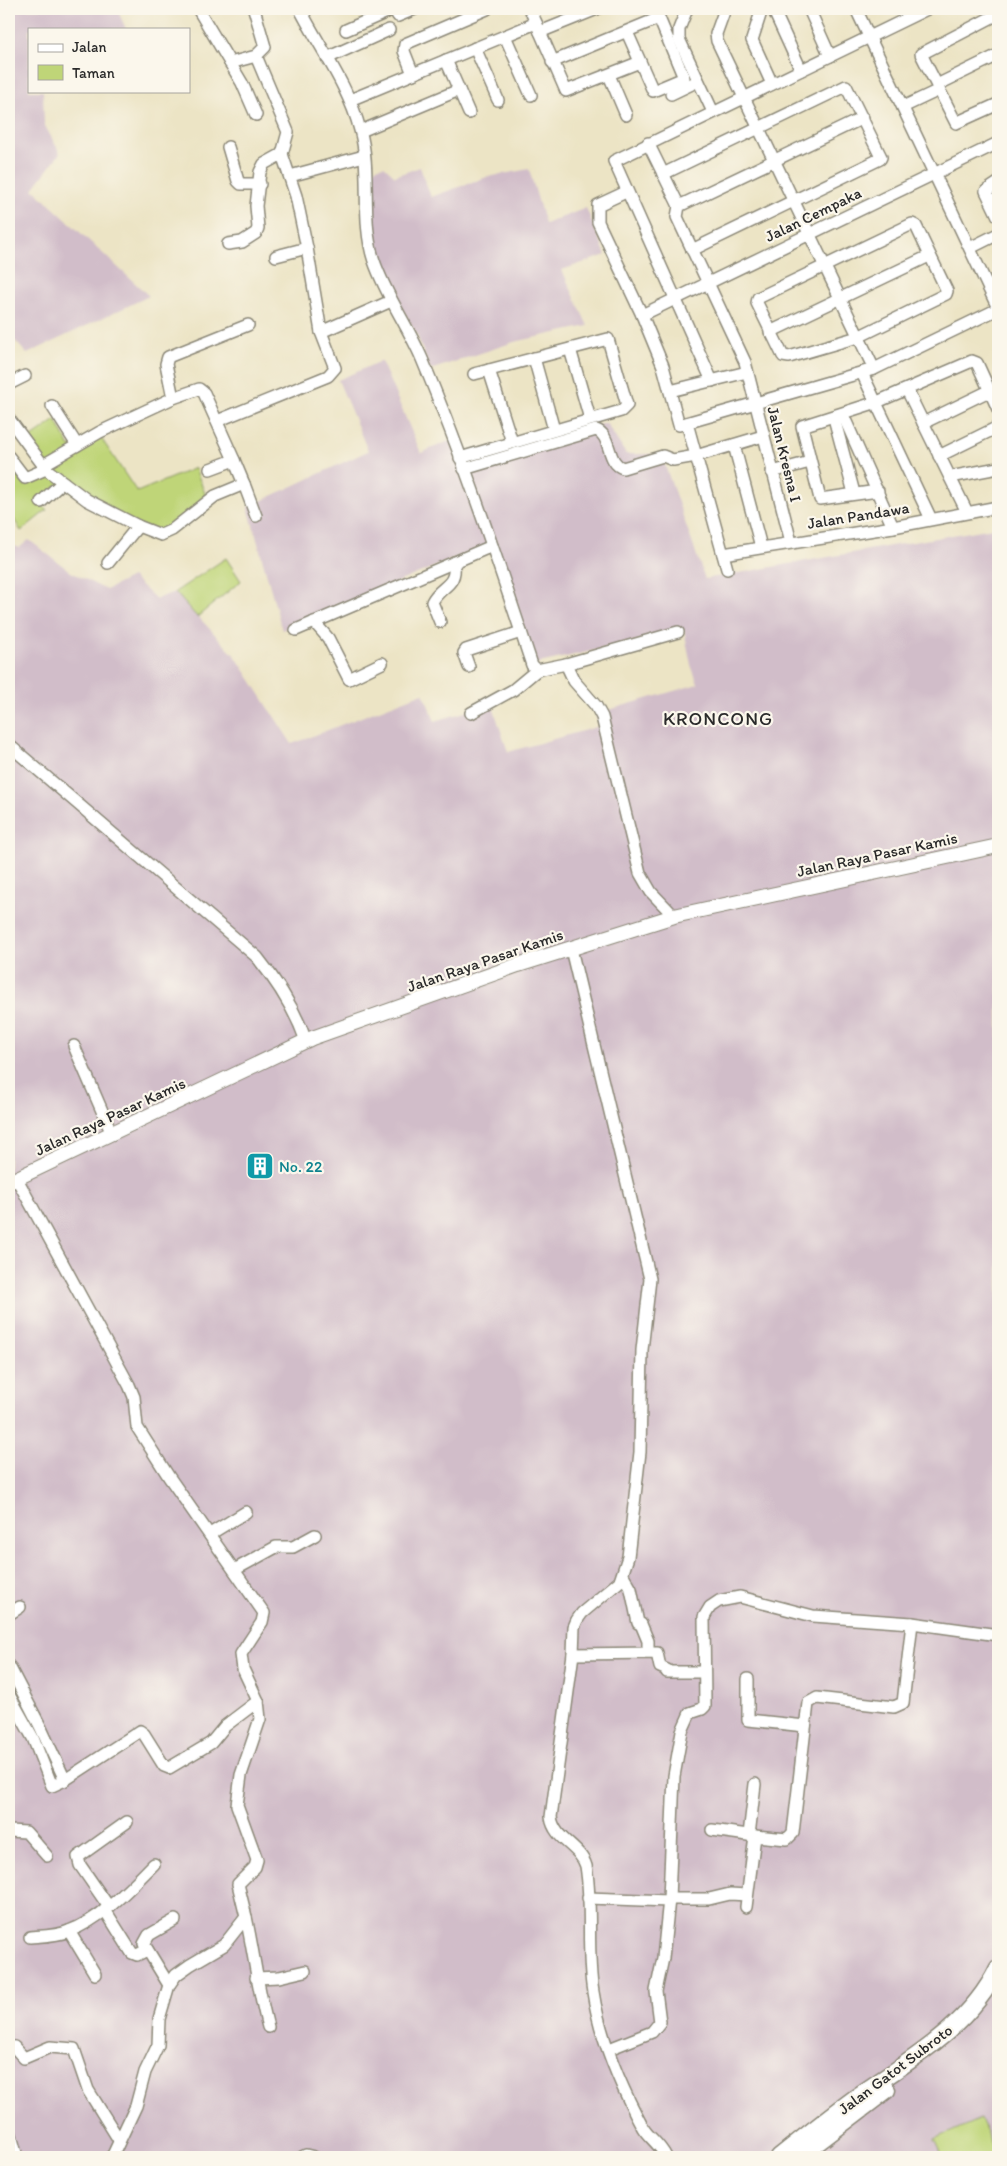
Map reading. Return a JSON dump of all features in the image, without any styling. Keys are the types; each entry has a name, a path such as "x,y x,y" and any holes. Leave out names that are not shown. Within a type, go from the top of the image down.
{"highway":[{"name":"Jalan Gatot Subroto","path":"779,2157 845,2106 949,2032 974,2006 998,1968"},
{"name":"Jalan Gatot Subroto","path":"799,2157 954,2040 980,2013 998,1985"}],"main road":[{"name":"Jalan Raya Pasar Kamis","path":"13,1181 306,1041 339,1027 518,965 674,916 998,846"}],"street":[{"path":"198,9 230,63 256,115"},
{"path":"230,63 256,56 264,49 266,43 254,9"},
{"path":"301,9 350,100 361,131 369,234 374,260 391,301 421,357 492,546 532,665 537,670"},
{"path":"346,30 387,12 415,9"},
{"path":"413,74 404,51 405,44 487,9"},
{"path":"530,9 566,91 640,62"},
{"path":"350,100 505,36 597,9"},
{"path":"687,9 678,34 713,112"},
{"path":"725,9 716,37 874,370"},
{"path":"762,9 752,40 772,84"},
{"path":"773,9 801,70"},
{"path":"809,9 830,56"},
{"path":"626,192 598,205 598,222 664,366 678,425 874,370 998,309 856,9"},
{"path":"712,381 626,192 614,161 927,9"},
{"path":"552,62 627,32 656,13 685,77 653,91 627,32"},
{"path":"998,14 922,52 938,88 957,123 998,104"},
{"path":"327,58 389,30"},
{"path":"505,36 530,95"},
{"path":"475,48 498,100"},
{"path":"903,106 998,55"},
{"path":"217,421 331,374 334,371 333,363 321,332 307,248 290,176 282,154 288,132 256,56"},
{"path":"446,60 469,113"},
{"path":"610,75 626,114"},
{"path":"671,94 698,81"},
{"path":"663,174 846,86 863,118 880,160 692,250"},
{"path":"361,131 459,90"},
{"path":"679,206 863,118"},
{"name":"Jalan Kresna I","path":"648,143 679,206 677,217 745,362 791,542"},
{"name":"Jalan Cempaka","path":"642,315 998,143"},
{"path":"228,148 238,182 241,184 260,184"},
{"path":"228,244 242,242 256,233 258,228 256,206 260,172 264,164 282,154"},
{"path":"290,176 364,156"},
{"path":"998,183 986,191 998,216"},
{"path":"912,224 916,226 929,256 947,291 946,294 858,337 786,358 770,332 757,301 759,297 912,224"},
{"path":"970,248 998,234"},
{"path":"276,256 307,248"},
{"path":"770,332 929,256"},
{"path":"321,332 391,301"},
{"path":"173,398 166,364 168,357 248,325"},
{"path":"462,463 512,442 624,409 627,402 608,339 474,374"},
{"path":"570,349 590,419"},
{"path":"534,358 554,430"},
{"path":"878,491 820,499 801,428 838,417 877,402 974,361 998,409"},
{"path":"488,370 512,442"},
{"path":"670,391 747,372"},
{"path":"862,373 931,519"},
{"path":"9,384 25,376"},
{"path":"9,457 25,478 77,445 173,398 196,389 202,390 234,460 256,516"},
{"path":"907,390 967,512"},
{"path":"923,423 989,391"},
{"path":"52,406 77,445"},
{"path":"838,417 878,491 893,527"},
{"path":"838,417 854,493"},
{"path":"9,419 13,434 44,467 63,482 87,500 158,535 166,534 215,496 244,484"},
{"path":"687,423 727,569"},
{"path":"940,456 998,427"},
{"path":"462,463 596,430 604,436 615,462 621,468 662,456 673,460 696,456 763,436"},
{"path":"734,444 760,547"},
{"path":"210,469 234,460"},
{"path":"772,472 810,462"},
{"path":"950,477 998,468"},
{"path":"41,502 63,482"},
{"name":"Jalan Pandawa","path":"723,554 893,527 998,507"},
{"path":"108,563 138,526"},
{"path":"296,630 492,546"},
{"path":"440,622 432,602 452,582 455,571 454,562"},
{"path":"314,622 328,638 349,679 382,663"},
{"path":"469,667 464,653 466,650 521,632"},
{"path":"471,712 513,690 537,670 566,664 678,632"},
{"path":"566,664 574,681 596,706 602,717 640,873 651,892 674,916"},
{"path":"9,745 257,957 277,981 292,1007 306,1041"},
{"path":"571,949 650,1279 642,1350 640,1452 637,1490 628,1557 623,1575 613,1588 582,1613 574,1627 573,1654 551,1817 554,1827 561,1838 578,1852 584,1861 588,1898 592,1991 609,2050 643,2127 660,2146 666,2157"},
{"path":"74,1046 112,1134"},
{"path":"13,1181 129,1384 134,1397 137,1427 169,1477 236,1569 264,1613 262,1622 241,1654 243,1670 258,1702 260,1719 236,1796 239,1816 257,1860 255,1867 238,1884 256,1963 256,1978 268,2027"},
{"path":"210,1534 246,1512"},
{"path":"236,1569 276,1546 293,1547 315,1535"},
{"path":"623,1575 632,1589 638,1623 641,1624 648,1641 648,1652"},
{"path":"609,2050 652,2032 659,2026 656,1991 662,1965 669,1900 672,1802 676,1767 682,1731 687,1716 705,1706 704,1618 710,1607 727,1598 751,1598 814,1616 912,1623 998,1635"},
{"path":"9,1614 20,1608"},
{"path":"712,1830 787,1839 792,1835 807,1706 815,1698 894,1707 902,1704 912,1623"},
{"path":"573,1654 657,1653 660,1667 667,1670 667,1672 704,1672"},
{"path":"9,1666 65,1780"},
{"path":"748,1679 748,1720 766,1724 804,1726"},
{"path":"9,1695 34,1738 52,1786 65,1780 140,1731 164,1766 169,1768 211,1743 225,1726 258,1702"},
{"path":"746,1907 755,1784"},
{"path":"126,1822 78,1857 80,1865 132,1953 137,1955 146,1950"},
{"path":"9,1831 26,1832 47,1856"},
{"path":"30,1937 69,1931 107,1909 154,1864"},
{"path":"588,1898 669,1900 709,1899 730,1894 747,1895"},
{"path":"112,2157 136,2106 145,2072 158,2045 159,2018 169,1985 176,1975 224,1945 246,1917"},
{"path":"169,1985 146,1950 145,1939 175,1920"},
{"path":"69,1931 95,1974"},
{"path":"256,1978 279,1977 305,1971"},
{"path":"9,2046 14,2047 24,2058 50,2047 72,2048 86,2084 119,2140"},
{"path":"9,2128 17,2157"},
{"path":"302,2157 306,2155 314,2157"}],"shaded area":[{"path":"9,9 117,9 126,28 28,28 28,92 43,92 44,124 60,153 33,189 149,296 27,354 9,334"},
{"path":"384,166 395,176 420,167 431,197 487,177 529,169 545,224 586,208 606,255 562,270 588,326 514,342 430,370 417,335 389,287 373,233 370,192 375,168"},
{"path":"381,361 421,453 454,439 468,462 606,423 626,454 661,454 705,579 998,527 998,2157 9,2157 9,543 19,548 29,540 71,572 106,590 132,577 156,599 175,592 236,657 292,744 423,693 435,721 492,704 508,752 600,726 595,714 698,684 691,665 684,630 535,664 494,542 282,630 248,507 368,451 338,380"}],"green space":[{"path":"56,420 70,447 97,432 137,492 195,468 206,496 162,538 58,485 38,502 47,510 21,531 9,511 9,476 14,472 25,486 46,472 25,442"},
{"path":"226,558 241,581 197,617 175,592"},
{"path":"980,2119 997,2157 943,2157 935,2139"}],"place":[{"name":"No. 22","path":"260,1166"}],"district":[{"name":"KRONCONG","path":"718,718"}]}
